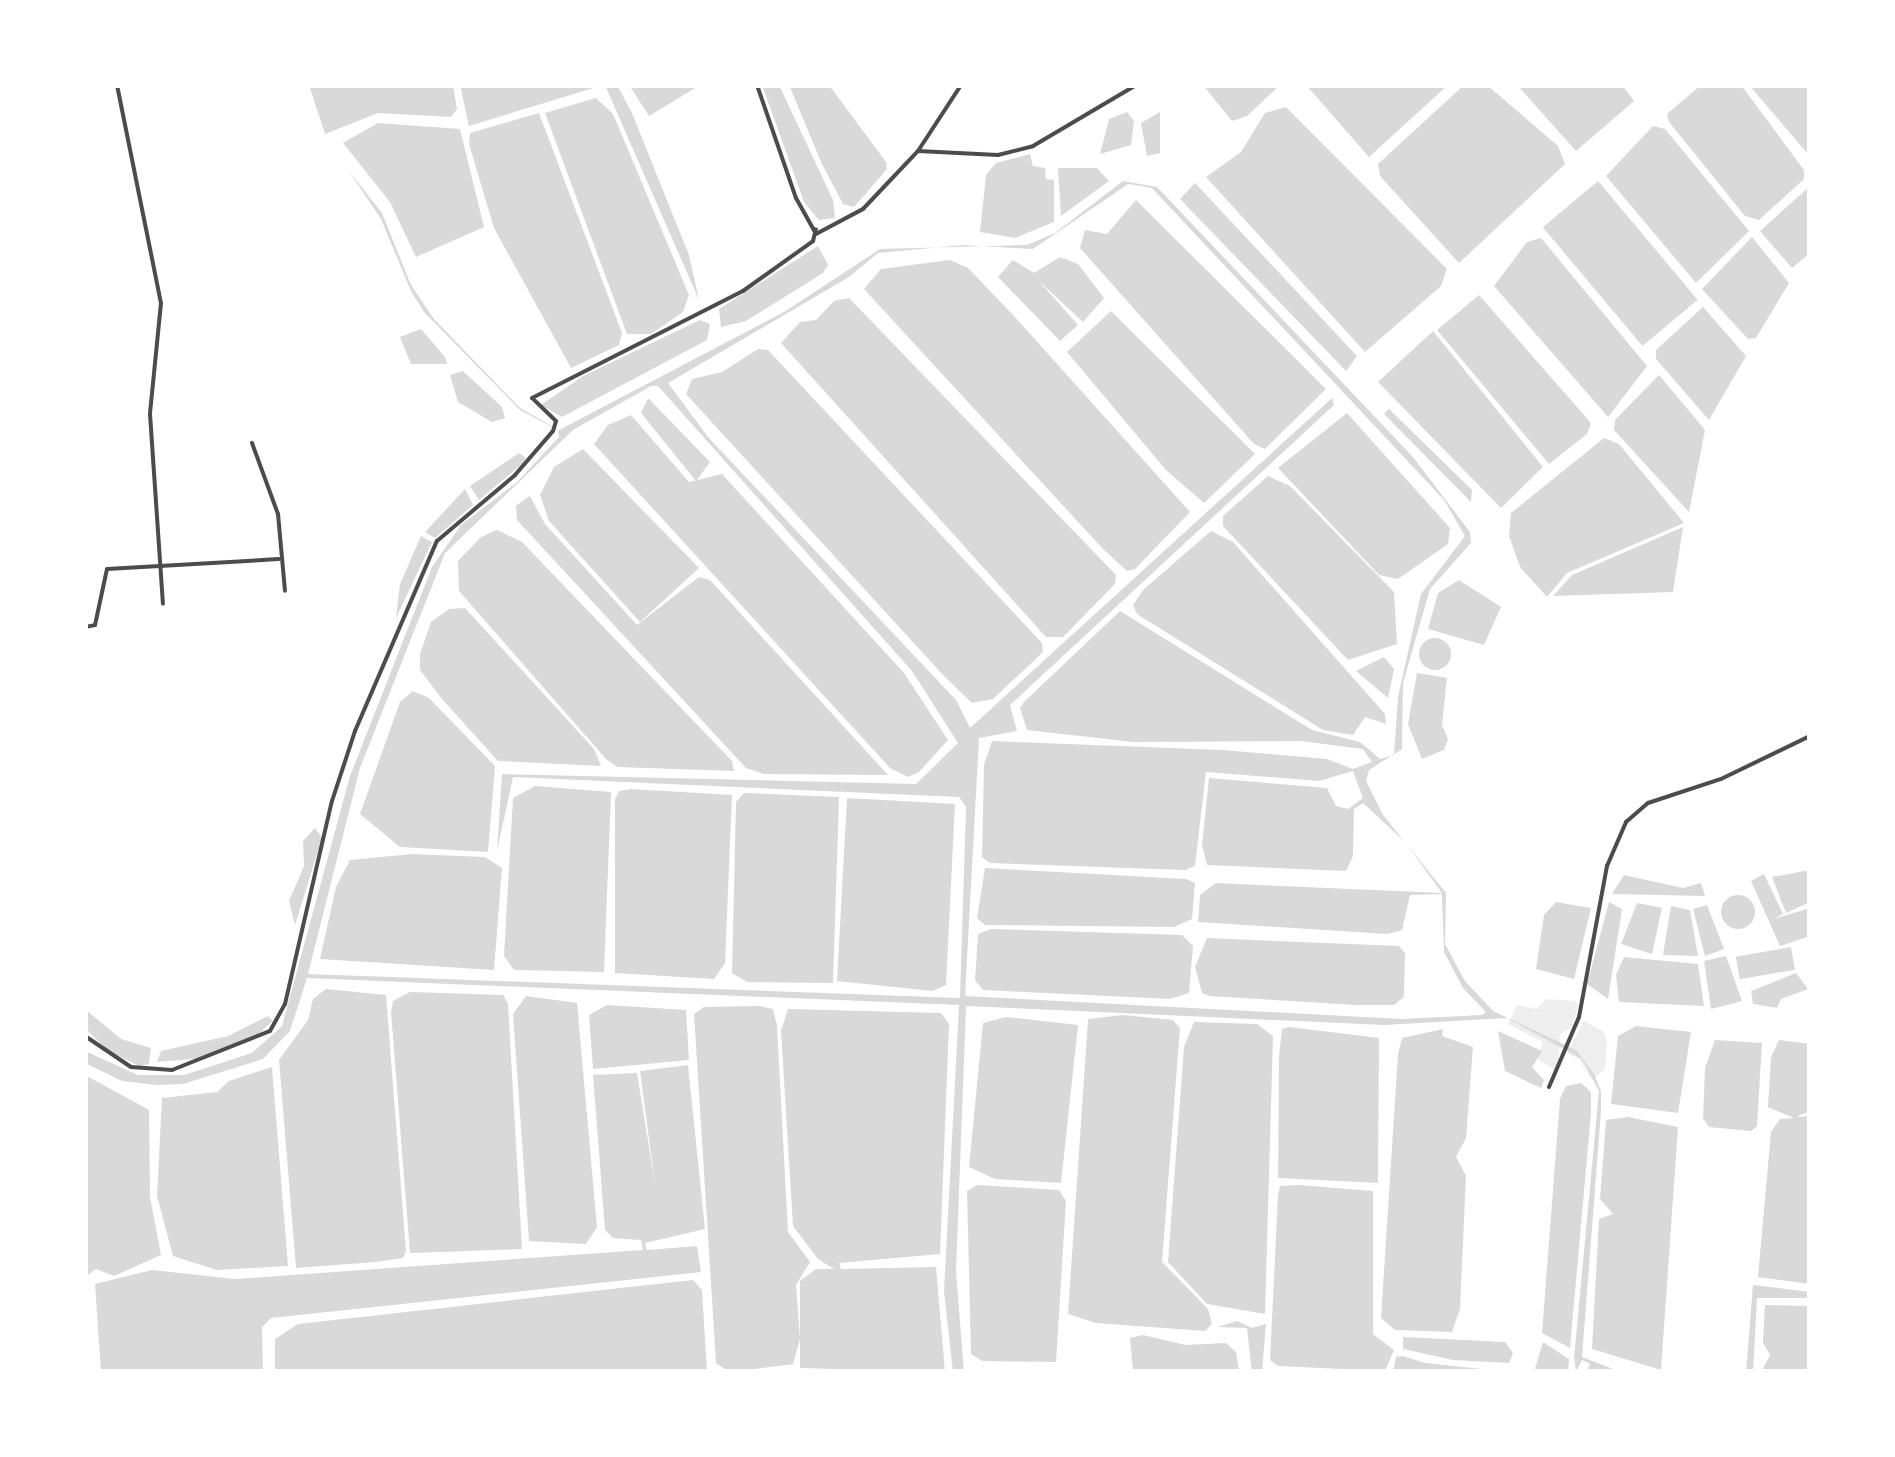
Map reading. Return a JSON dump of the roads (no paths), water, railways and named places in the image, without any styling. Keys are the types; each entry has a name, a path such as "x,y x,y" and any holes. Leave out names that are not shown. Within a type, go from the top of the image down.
{"street":[{"path":"117,85 161,303 150,414 164,604"},
{"path":"758,85 796,198 816,232"},
{"path":"85,1036 130,1067 172,1070 270,1031 286,1004 341,769 428,556 450,526 515,475 555,429 532,403 538,392 743,291 816,232 862,209 918,151 961,85"},
{"path":"918,151 998,155 1033,146 1136,85"},
{"path":"252,443 278,514 279,559 285,591"},
{"path":"85,627 96,625 107,569 279,559"},
{"path":"1550,1086 1580,1016 1612,844 1626,822 1648,803 1721,779 1810,736"}]}
